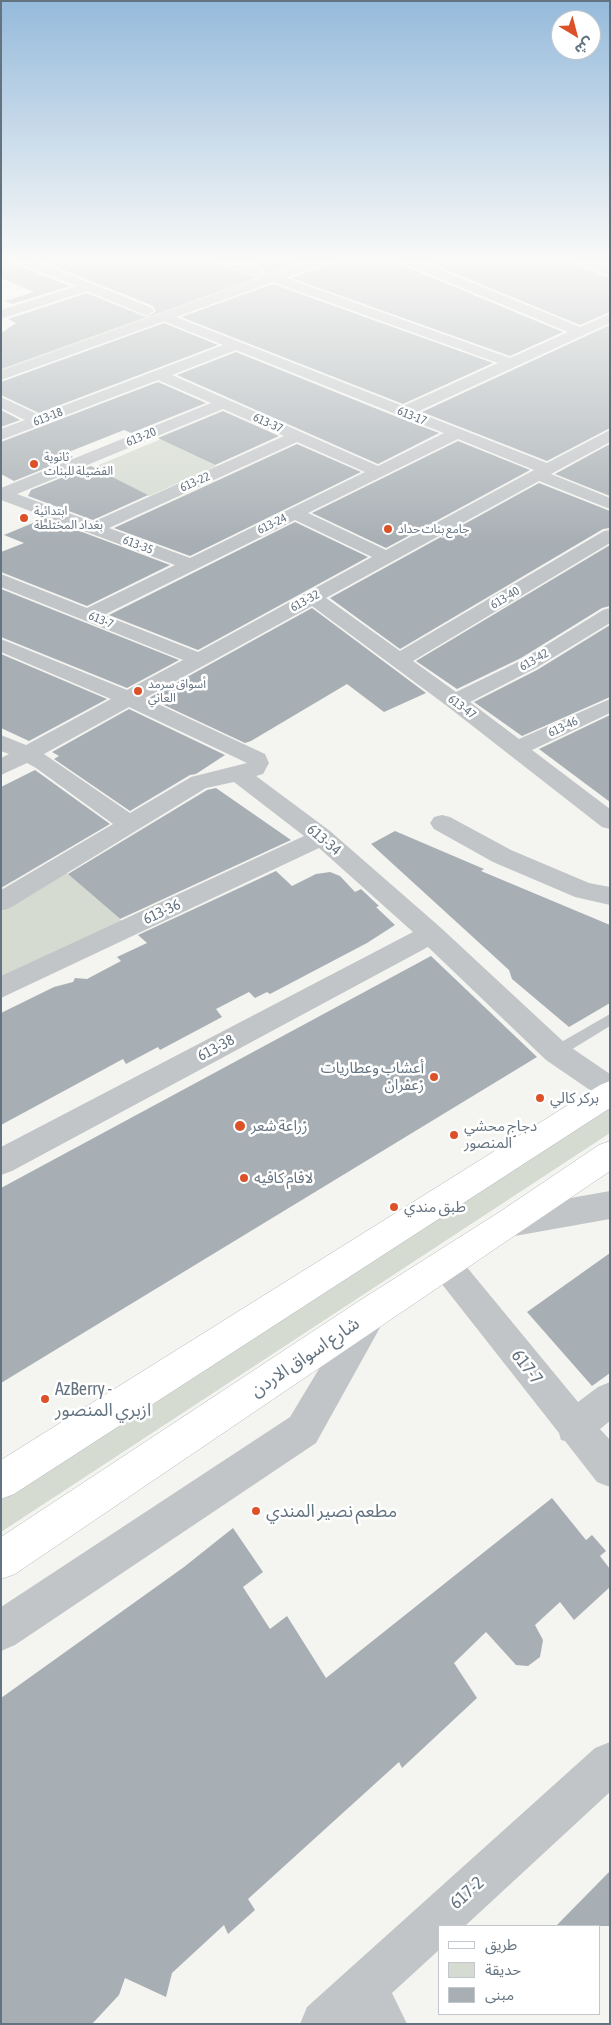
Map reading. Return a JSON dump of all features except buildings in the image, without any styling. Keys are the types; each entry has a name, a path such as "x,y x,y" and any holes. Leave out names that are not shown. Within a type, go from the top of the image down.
{"main road":[{"path":"1,1481 610,1091"},
{"name":"شارع اسواق الاردن","path":"1,1560 610,1154"}],"street":[{"path":"1,362 25,354"},
{"path":"1,376 64,354"},
{"name":"613-18","path":"1,435 212,354"},
{"name":"613-17","path":"256,354 455,434 610,504"},
{"path":"485,354 511,363"},
{"path":"403,412 531,354"},
{"name":"613-37","path":"158,374 378,472"},
{"path":"1,402 39,421"},
{"name":"613-20","path":"2,494 224,404"},
{"name":"613-24","path":"88,615 455,434"},
{"name":"613-32","path":"1,768 129,700 312,597 610,435"},
{"name":"613-22","path":"94,528 297,436"},
{"name":"613-35","path":"2,494 190,564"},
{"path":"294,513 386,557"},
{"name":"613-40","path":"400,660 610,535"},
{"name":"613-7","path":"1,580 200,660"},
{"name":"613-47","path":"312,597 455,701 610,820"},
{"name":"613-42","path":"455,701 529,664 610,614"},
{"path":"529,664 610,629"},
{"path":"1,645 129,700 257,759 258,763 255,768 238,774 199,782 1,902"},
{"name":"613-46","path":"516,749 610,705"},
{"path":"1,742 44,763 129,824"},
{"name":"613-34","path":"238,774 322,837 431,934 556,1052 610,1091"},
{"path":"442,823 502,856 584,891 610,896"},
{"name":"613-36","path":"1,988 322,837"},
{"name":"613-38","path":"1,1162 431,934"},
{"path":"509,1223 610,1206"},
{"name":"617-7","path":"445,1264 574,1427 610,1469"},
{"path":"1,1631 303,1430 371,1312"},
{"path":"574,1427 610,1399"},
{"name":"617-2","path":"452,1925 610,1763"},
{"name":"617-2","path":"324,2024 373,2006 438,1939"}],"lane":[{"path":"556,1052 610,1019"}],"green space":[{"path":"39,354 53,354 1,372 1,367"},
{"path":"161,439 216,466 149,496 94,467"},
{"path":"66,872 125,924 1,980 1,912"},
{"path":"602,1110 610,1110 610,1133 1,1532 1,1497"}],"place":[{"name":"ثانوية الفضيلة للبنات","path":"34,464"},
{"name":"ابتدائية بغداد المختلطة","path":"24,518"},
{"name":"جامع بنات حداد","path":"388,529"},
{"name":"أسواق سرمد العاني","path":"138,691"},
{"name":"أعشاب وعطاريات زعفران","path":"434,1077"},
{"name":"بركر كالي","path":"540,1098"},
{"name":"زراعة شعر","path":"240,1126"},
{"name":"دجاج محشي المنصور","path":"454,1135"},
{"name":"لافام كافيه","path":"244,1178"},
{"name":"طبق مندي","path":"394,1207"},
{"name":"AzBerry - ازبري المنصور","path":"45,1399"},
{"name":"مطعم نصير المندي","path":"256,1511"}]}
